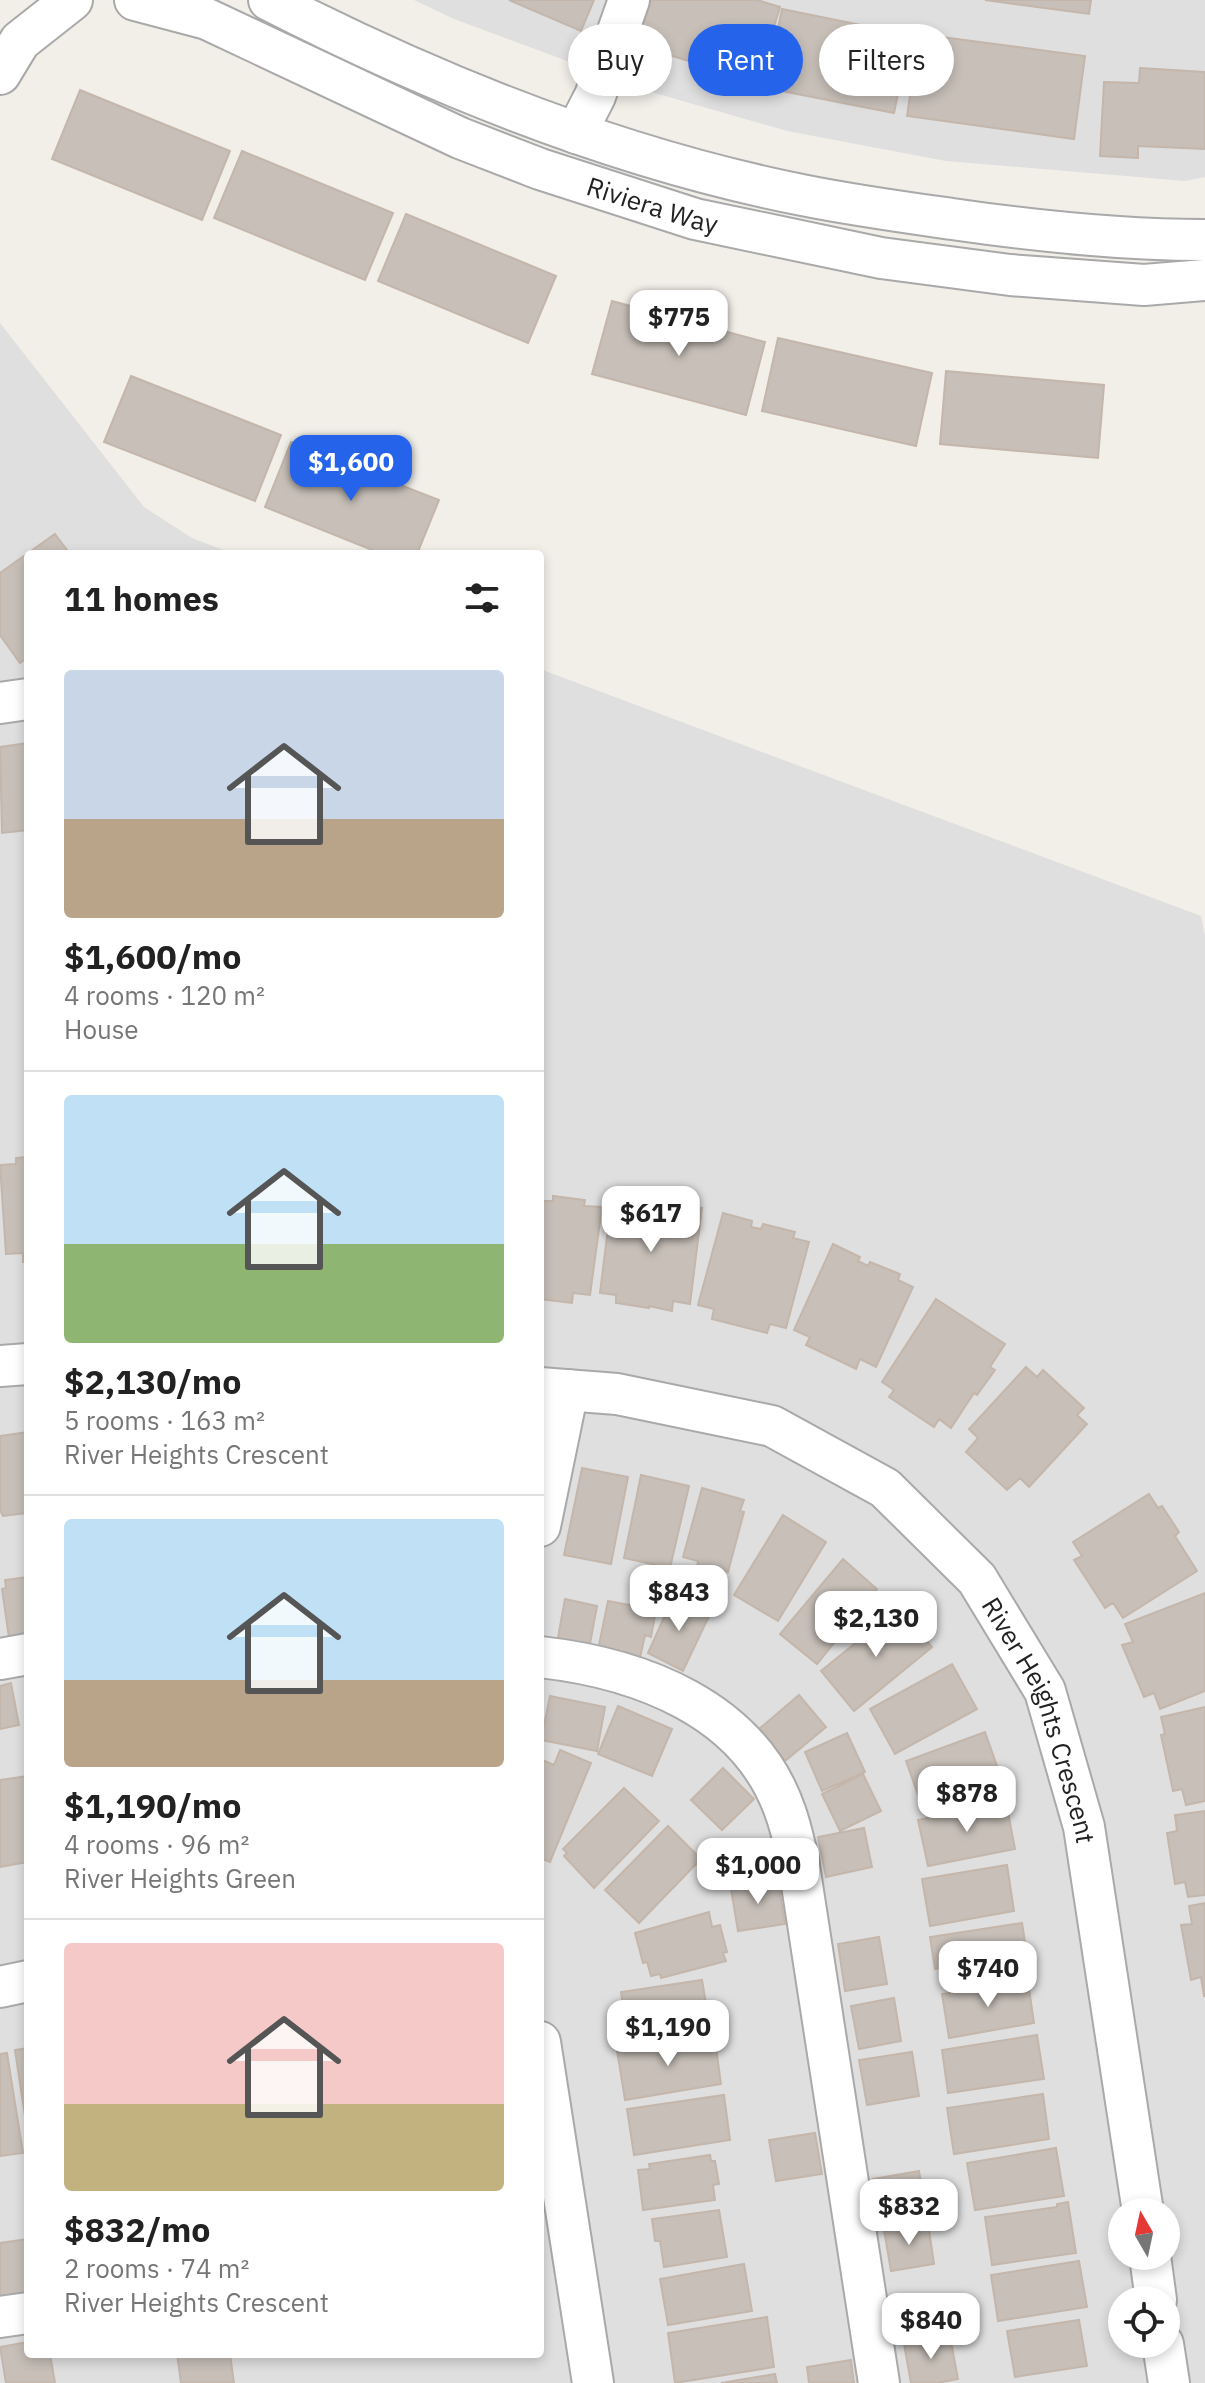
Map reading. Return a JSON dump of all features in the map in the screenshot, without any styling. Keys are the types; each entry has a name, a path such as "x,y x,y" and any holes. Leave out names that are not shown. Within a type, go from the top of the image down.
{"street":[{"path":"0,74 20,41 72,0"},
{"name":"Riviera Way","path":"135,0 207,19 460,138 540,169 695,219 881,258 984,272 1132,284 1205,280"},
{"name":"Riviera Way","path":"269,0 452,86 643,155 802,195 1005,227 1161,240 1205,240"},
{"path":"576,133 595,96 629,0"},
{"path":"0,703 24,700"},
{"path":"0,1366 24,1364"},
{"path":"544,1487 554,1389"},
{"name":"River Heights Crescent","path":"554,1389 617,1394 772,1426 885,1488 977,1579 1045,1691 1084,1827 1141,2198"},
{"path":"0,1659 24,1655"},
{"path":"544,1657 577,1661 638,1678 685,1697 727,1726 761,1765 785,1809 798,1859 879,2383"},
{"path":"0,1987 24,1982"},
{"path":"544,2096 554,2230 593,2383"},
{"path":"0,2317 24,2314"},
{"path":"1165,2358 1169,2383"}],"shaded area":[{"path":"414,0 1205,0 1205,177 1185,181 946,161 787,131 665,96 672,96 672,24 568,24 568,61 454,19"},
{"path":"0,323 144,507 192,538 224,550 24,550 24,2358 544,2358 544,670 1201,916 1205,937 1205,2383 0,2383"}],"building":[{"path":"509,0 594,0 584,24 568,25"},
{"path":"651,0 757,0 780,7 775,24 688,24 688,61 672,56 672,24 644,24"},
{"path":"985,0 1091,0 1089,14"},
{"path":"782,9 856,24 819,24 819,96 897,96 894,113 803,95 803,24 779,24"},
{"path":"954,39 1085,56 1074,139 907,116 910,96 954,96"},
{"path":"1140,68 1205,72 1205,149 1138,146 1138,158 1100,156 1104,82 1139,83"},
{"path":"80,90 230,151 202,220 52,159"},
{"path":"242,151 393,213 365,280 214,218"},
{"path":"406,214 556,276 528,343 378,281"},
{"path":"612,301 765,342 746,415 592,374"},
{"path":"778,338 932,373 916,446 762,411"},
{"path":"946,371 1104,385 1098,458 940,444"},
{"path":"131,376 281,435 255,501 104,442"},
{"path":"291,442 439,500 419,550 372,550 265,507"},
{"path":"55,534 67,550 32,550"},
{"path":"24,556 24,660 20,663 0,635 0,573"},
{"path":"24,744 24,830 2,833 0,747"},
{"path":"24,1157 24,1262 23,1253 6,1254 0,1165 16,1164 16,1158"},
{"path":"553,1196 585,1200 584,1206 602,1207 590,1295 573,1293 572,1303 544,1300 544,1201 553,1201"},
{"path":"629,1200 660,1204 659,1209 671,1211 672,1205 702,1208 690,1304 673,1301 672,1311 616,1303 616,1295 600,1293 611,1204 627,1207"},
{"path":"723,1213 752,1221 751,1227 761,1229 763,1224 795,1232 793,1238 809,1242 786,1328 770,1324 767,1333 712,1319 714,1309 698,1305"},
{"path":"833,1244 860,1257 858,1261 868,1266 870,1262 900,1274 898,1280 913,1287 876,1367 860,1359 856,1369 806,1345 810,1337 794,1330"},
{"path":"936,1299 1005,1344 990,1367 995,1370 977,1395 974,1393 951,1428 939,1419 934,1427 889,1397 894,1390 882,1382"},
{"path":"1026,1367 1037,1377 1043,1370 1084,1408 1077,1415 1087,1424 1029,1487 1020,1478 1007,1490 966,1452 978,1438 969,1429"},
{"path":"24,1433 24,1513 3,1516 0,1510 0,1436"},
{"path":"582,1468 628,1477 611,1564 564,1555"},
{"path":"641,1475 689,1486 670,1568 624,1558"},
{"path":"702,1488 744,1500 740,1511 744,1512 728,1572 721,1570 720,1574 697,1568 698,1561 683,1557"},
{"path":"1149,1494 1158,1508 1162,1506 1179,1532 1175,1536 1197,1571 1123,1618 1113,1603 1105,1608 1074,1560 1082,1556 1073,1542"},
{"path":"783,1515 826,1542 778,1621 734,1595"},
{"path":"843,1559 877,1589 817,1664 780,1634"},
{"path":"24,1578 24,1636 9,1638 2,1589 6,1588 5,1580"},
{"path":"1205,1593 1205,1691 1160,1709 1154,1693 1144,1697 1122,1645 1133,1642 1125,1624"},
{"path":"674,1595 711,1612 683,1671 648,1653"},
{"path":"565,1599 597,1606 589,1649 557,1643"},
{"path":"608,1601 656,1610 651,1637 645,1635 640,1658 598,1650"},
{"path":"899,1608 932,1647 854,1711 821,1671"},
{"path":"952,1664 977,1709 895,1754 870,1709"},
{"path":"11,1683 19,1725 0,1729 0,1686"},
{"path":"799,1695 826,1727 785,1761 759,1729"},
{"path":"550,1696 605,1707 597,1751 544,1741"},
{"path":"618,1706 672,1729 652,1776 598,1754"},
{"path":"1205,1707 1205,1801 1186,1805 1182,1789 1173,1791 1161,1735 1165,1734 1161,1717"},
{"path":"985,1732 1002,1780 922,1806 906,1761"},
{"path":"847,1733 865,1772 822,1791 805,1752"},
{"path":"560,1750 591,1763 550,1862 544,1860 544,1761 554,1765"},
{"path":"723,1768 754,1799 722,1830 691,1800"},
{"path":"863,1774 881,1811 840,1831 822,1794"},
{"path":"24,1777 24,1863 0,1867 0,1780"},
{"path":"624,1788 659,1821 594,1888 564,1856 567,1853 563,1849"},
{"path":"1006,1802 1015,1849 928,1866 918,1820"},
{"path":"1205,1811 1205,1895 1188,1897 1185,1882 1175,1884 1167,1833 1177,1831 1175,1815"},
{"path":"668,1826 701,1859 639,1923 605,1890"},
{"path":"864,1828 872,1867 826,1877 818,1837"},
{"path":"1007,1865 1014,1911 930,1926 922,1879"},
{"path":"778,1882 785,1924 738,1931 731,1889"},
{"path":"1205,1903 1204,1996 1201,1977 1191,1980 1181,1925 1192,1924 1189,1906"},
{"path":"709,1912 712,1927 720,1925 727,1952 723,1953 726,1961 661,1978 660,1974 651,1976 647,1962 643,1963 635,1933"},
{"path":"1022,1923 1029,1968 942,1981 940,1968 935,1969 930,1937"},
{"path":"879,1937 887,1984 845,1991 838,1944"},
{"path":"702,1980 710,2027 628,2040 621,1992"},
{"path":"1028,1982 1034,2023 949,2038 942,1994"},
{"path":"894,1998 901,2041 859,2049 851,2006"},
{"path":"1037,2035 1044,2079 948,2093 942,2050"},
{"path":"703,2036 706,2050 716,2048 721,2084 625,2100 617,2050"},
{"path":"24,2049 24,2110 15,2050"},
{"path":"912,2052 919,2096 867,2105 859,2060"},
{"path":"7,2053 23,2153 0,2156 0,2054"},
{"path":"1043,2094 1049,2139 954,2154 947,2108"},
{"path":"724,2095 730,2140 634,2155 627,2109"},
{"path":"815,2133 822,2174 776,2181 769,2140"},
{"path":"1056,2148 1064,2196 975,2210 967,2163"},
{"path":"710,2155 711,2161 715,2161 719,2184 713,2185 715,2200 643,2210 638,2170 650,2169 649,2164"},
{"path":"919,2171 926,2214 881,2222 873,2179"},
{"path":"1068,2202 1076,2253 992,2265 985,2217 1057,2207 1057,2204"},
{"path":"719,2210 727,2257 664,2267 660,2241 655,2241 652,2219"},
{"path":"928,2223 934,2264 891,2271 884,2230"},
{"path":"24,2240 24,2296 0,2299 0,2243"},
{"path":"1079,2261 1087,2307 998,2321 991,2275"},
{"path":"744,2264 752,2311 668,2325 660,2279"},
{"path":"767,2317 774,2367 675,2383 668,2333"},
{"path":"1079,2320 1087,2366 1015,2377 1007,2331"},
{"path":"950,2336 958,2379 911,2383 904,2344"},
{"path":"24,2343 24,2358 51,2358 55,2383 6,2383 0,2347"},
{"path":"178,2358 231,2358 234,2383 181,2383"},
{"path":"851,2360 854,2383 809,2383 807,2367"},
{"path":"775,2374 777,2383 721,2383"}]}
